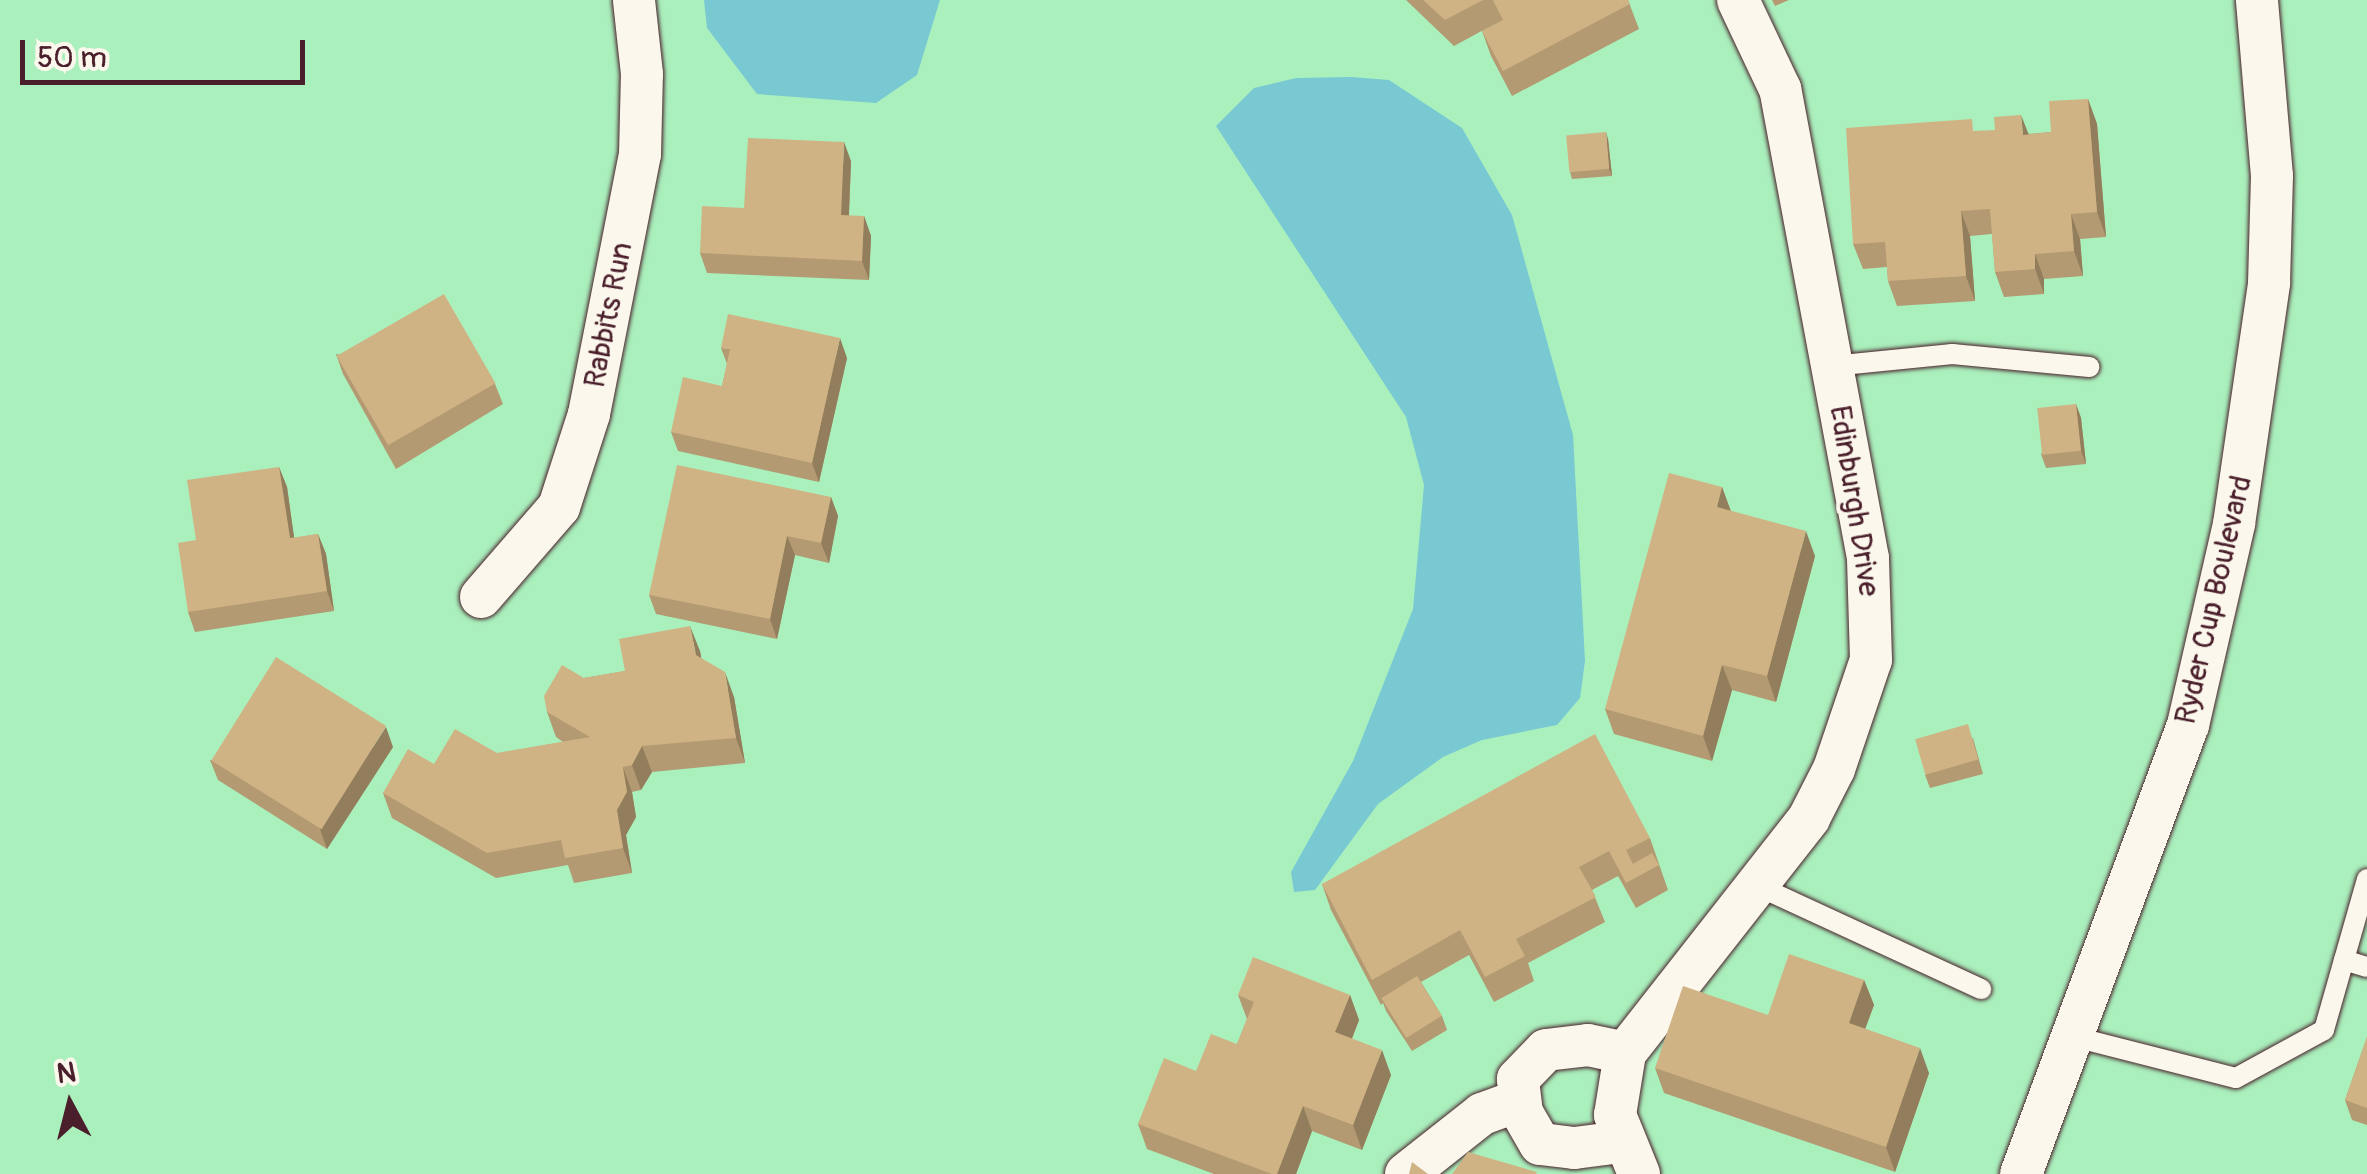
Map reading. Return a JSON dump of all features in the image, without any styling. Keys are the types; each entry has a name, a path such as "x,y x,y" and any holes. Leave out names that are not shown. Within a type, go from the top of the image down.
{"street":[{"name":"Rabbits Run","path":"480,597 558,507 590,414 640,154 642,74 634,0"},
{"name":"Edinburgh Drive","path":"1630,1158 1615,1115 1626,1053 1810,818 1834,770 1870,660 1868,558 1780,90 1738,0"},
{"name":"Ryder Cup Boulevard","path":"2021,1174 2188,725 2234,524 2269,283 2272,176 2257,0"},
{"path":"1626,1053 1588,1045 1546,1050 1518,1080 1520,1100 1540,1144 1630,1158"},
{"path":"1406,1174 1482,1114 1520,1100"}],"lane":[{"path":"1832,366 1952,354 2089,366"},
{"path":"2071,1036 2236,1078 2324,1030 2367,879"},
{"path":"1758,886 1981,989"},
{"path":"2344,960 2367,967"}],"green space":[{"path":"0,0 2367,0 2367,1174 0,1174"}],"water":[{"path":"704,0 940,0 917,75 876,103 757,94 707,28"},
{"path":"1296,78 1389,80 1462,128 1512,215 1573,435 1585,661 1580,698 1557,725 1482,740 1443,757 1378,804 1315,890 1294,892 1291,872 1353,761 1413,609 1424,485 1406,417 1216,126 1254,88"}],"building":[{"path":"1423,0 1483,0 1445,20"},
{"path":"1493,0 1628,0 1630,4 1503,71 1482,31 1503,20"},
{"path":"2088,99 2097,212 2071,214 2074,251 2035,254 2035,269 1995,272 1990,209 1961,211 1966,276 1888,281 1885,242 1853,244 1846,128 1972,119 1973,131 1995,130 1994,117 2021,115 2023,135 2051,132 2049,101"},
{"path":"1606,132 1609,169 1569,172 1566,135"},
{"path":"748,138 844,142 841,215 864,216 862,261 700,253 702,206 744,208"},
{"path":"444,294 496,383 388,445 337,356"},
{"path":"728,314 840,338 812,463 671,432 683,377 722,386 730,349 721,348"},
{"path":"2076,404 2081,451 2042,455 2037,408"},
{"path":"677,465 831,497 821,543 787,536 770,619 649,595"},
{"path":"279,467 290,538 318,534 327,591 188,612 178,543 196,540 187,480"},
{"path":"1669,473 1722,487 1717,507 1806,531 1767,676 1722,665 1703,736 1605,709"},
{"path":"690,626 696,655 725,672 736,738 642,746 632,765 623,767 627,792 617,810 623,848 565,858 561,840 487,853 383,793 408,749 434,764 455,729 497,753 590,737 547,712 544,696 562,665 584,678 625,671 619,639"},
{"path":"276,657 386,726 322,829 211,760"},
{"path":"1968,724 1978,760 1925,775 1915,739"},
{"path":"1595,734 1650,838 1626,850 1633,864 1652,853 1659,865 1626,883 1609,851 1579,867 1596,897 1516,939 1525,956 1485,977 1460,930 1372,980 1322,884"},
{"path":"1789,954 1864,980 1849,1023 1920,1048 1886,1147 1655,1068 1683,986 1768,1015"},
{"path":"1253,957 1350,995 1335,1032 1382,1050 1353,1125 1303,1106 1277,1174 1138,1124 1164,1058 1196,1071 1211,1034 1237,1044 1254,1002 1238,995"},
{"path":"1417,976 1442,1016 1406,1038 1381,998"},
{"path":"2367,1037 2367,1108 2345,1100"},
{"path":"1468,1152 1537,1172 1452,1174"},
{"path":"1412,1162 1428,1174 1409,1174"}]}
